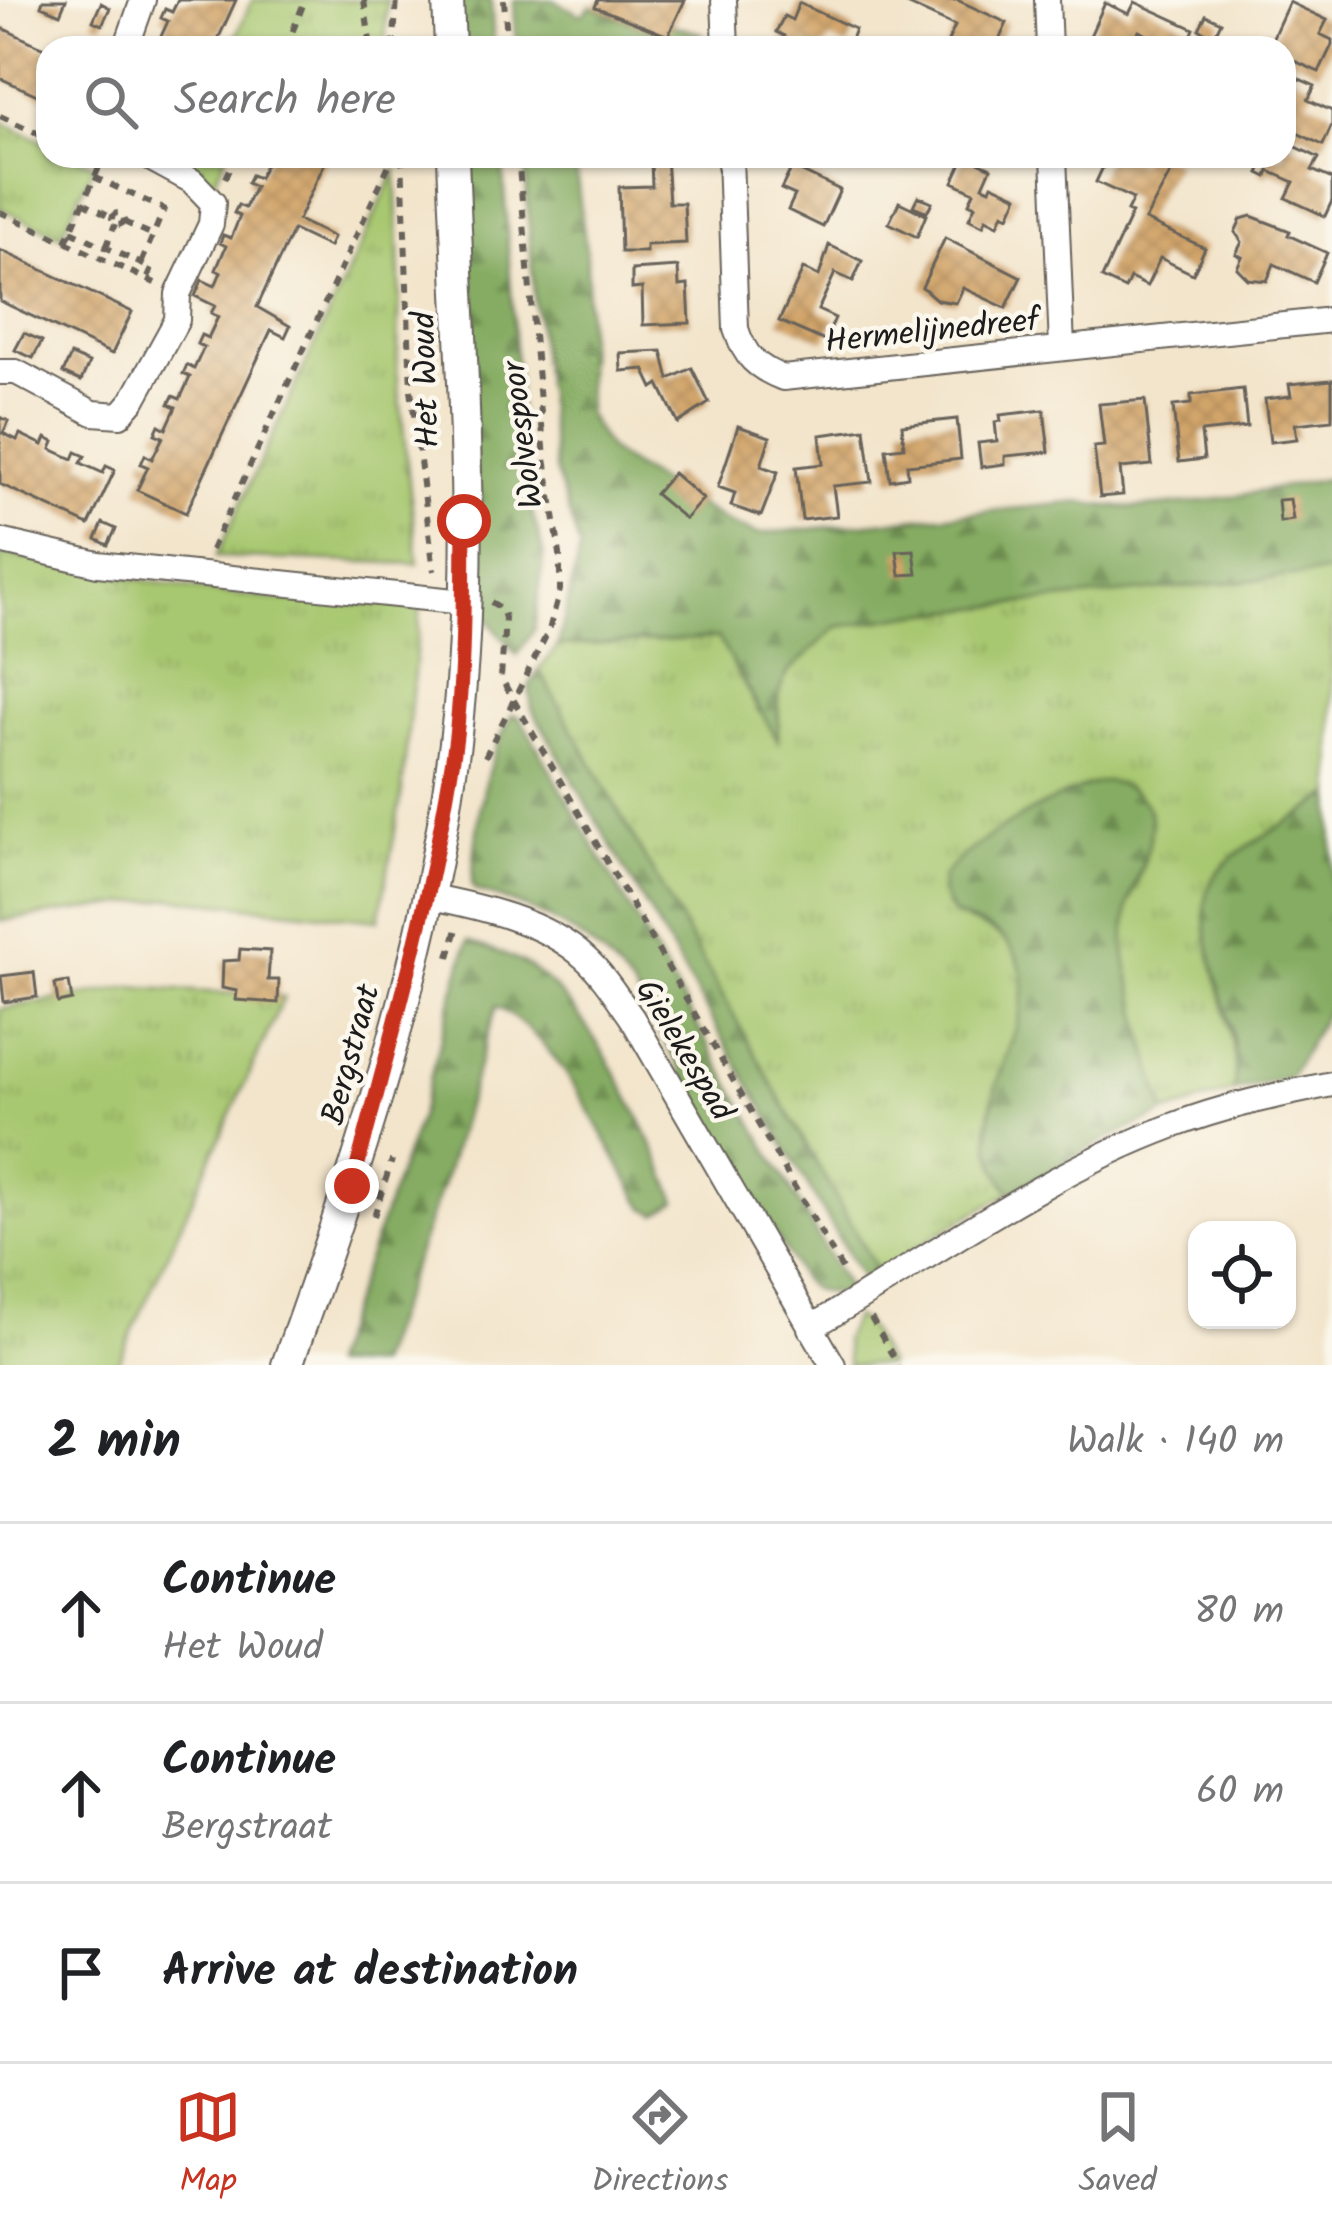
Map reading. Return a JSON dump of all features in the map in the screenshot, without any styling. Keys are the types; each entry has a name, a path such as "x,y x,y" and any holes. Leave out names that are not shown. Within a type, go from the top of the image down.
{"street":[{"path":"448,0 450,36"},
{"path":"724,0 726,36"},
{"path":"1047,0 1048,36"},
{"path":"129,36 136,3"},
{"path":"0,372 16,372 94,413 120,415 134,400 177,320 178,294 211,224 213,203 192,181 168,168"},
{"name":"Het Woud","path":"426,896 451,773 453,168"},
{"name":"Hermelijnedreef","path":"730,168 736,329 742,349 756,367 783,378 1332,320"},
{"path":"1054,168 1062,348"},
{"path":"0,541 98,564 450,599"},
{"name":"Gielekespad","path":"426,896 464,903 550,934 582,955 606,980 833,1365"},
{"name":"Bergstraat","path":"287,1365 352,1186 426,896"},
{"path":"810,1328 997,1214 1168,1127 1246,1101 1332,1084"}],"path":[{"path":"291,36 305,0"},
{"path":"364,0 368,36"},
{"path":"395,36 397,0"},
{"path":"505,0 507,36"},
{"path":"0,116 36,132"},
{"path":"66,242 98,168"},
{"path":"200,574 392,168"},
{"name":"Het Woud","path":"399,168 411,390 450,599"},
{"name":"Wolvespoor","path":"515,699 549,630 560,590 519,168"},
{"path":"94,177 164,209 140,264"},
{"path":"106,248 129,193"},
{"path":"83,202 153,235"},
{"path":"0,212 178,294"},
{"path":"71,231 152,269 147,280"},
{"path":"450,599 490,602 502,609 501,678 898,1365"}],"green space":[{"path":"252,0 387,0 386,36 236,36"},
{"path":"454,0 491,0 493,36 456,36"},
{"path":"514,0 553,0 582,15 591,6 660,34 665,23 703,36 516,36"},
{"path":"0,121 36,138 36,168 93,168 61,236 0,208"},
{"path":"189,168 220,168 213,184"},
{"path":"464,168 503,168 524,484 544,554 534,630 517,655 480,610"},
{"path":"525,168 576,168 587,257 587,414 608,449 731,525 758,534 1082,502 1173,505 1332,478 1332,572 916,614 837,627 788,672 778,694 778,741 718,638 558,646 580,549 555,469 534,296"},
{"path":"396,169 397,371 418,564 216,557"},
{"path":"0,553 262,598 421,603 402,791 379,920 171,898 0,921"},
{"path":"1332,572 1332,794 1218,871 1211,883 1206,922 1237,1067 1234,1091 1166,1113 1143,1045 1123,950 1128,907 1151,824 947,906 1006,942 1023,978 1022,1006 988,1128 993,1160 1011,1192 934,1236 880,1276 539,670 558,646 718,637 759,712 779,724 778,694 788,672 836,627 916,614"},
{"path":"539,670 880,1276 865,1284 532,709 529,686"},
{"path":"512,715 520,717 849,1291 822,1293 801,1278 640,999 607,959 547,918 475,890 482,797 493,756"},
{"path":"1107,781 1136,794 1150,814 1148,846 1129,902 1125,942 1147,1052 1166,1113 1011,1192 993,1159 989,1125 1017,1025 1023,994 1020,965 997,933 953,914 941,893 942,878 972,849 1018,819 1067,794"},
{"path":"1332,794 1332,1002 1290,1077 1234,1091 1233,1042 1206,930 1208,889 1217,873 1242,850"},
{"path":"468,941 529,967 579,1017 618,1078 677,1201 657,1214 645,1208 564,1071 522,1024 496,1006 444,1180 377,1365 329,1365 419,1118"},
{"path":"131,987 284,997 117,1365 0,1365 0,1009"},
{"path":"854,1317 864,1322 888,1365 848,1365 844,1339"}],"building":[{"path":"43,0 66,0 60,14 41,6"},
{"path":"178,0 236,0 220,36 161,36 168,21 161,18 165,9 172,12"},
{"path":"598,0 685,0 668,36 595,7"},
{"path":"898,0 957,0 1007,23 1001,36 950,36 955,26"},
{"path":"1135,2 1194,29 1191,36 1150,36 1139,31 1137,36 1090,36 1105,3 1129,14"},
{"path":"1289,2 1327,20 1320,34 1332,40 1332,45 1319,72 1296,61 1296,36 1273,36"},
{"path":"101,3 110,8 102,25 93,21"},
{"path":"799,3 855,29 852,36 776,32 784,16 792,20"},
{"path":"1206,15 1221,22 1214,36 1199,29"},
{"path":"0,27 36,44 36,94 0,78"},
{"path":"1296,77 1315,86 1308,100 1332,111 1323,145 1296,133"},
{"path":"1296,147 1319,158 1312,170 1332,179 1332,201 1325,216 1286,198 1294,182 1269,171 1267,177 1259,173 1261,168 1296,168"},
{"path":"264,168 322,168 298,220 333,237 329,247 293,230 257,307 290,326 285,337 271,330 186,513 137,490 148,467 141,464 145,455 152,459 163,437 155,434 159,425 166,429 176,407 169,404 173,396 180,399 190,377 183,374 187,365 194,369 204,347 197,344 201,335 208,338 218,317 211,313 215,306 195,296 202,280 215,286 226,246 220,243 223,235 231,238 240,216 234,213 238,205 245,208 255,187 247,183 251,175 259,178"},
{"path":"651,168 667,168 669,203 684,203 686,243 621,252 619,187 652,186"},
{"path":"794,168 840,190 823,227 788,210 795,195 781,189"},
{"path":"959,168 991,168 983,186 990,189 992,184 1018,196 1009,216 1003,213 998,225 986,219 983,226 969,219 974,192 953,182"},
{"path":"1102,168 1173,168 1145,220 1205,248 1193,274 1160,258 1147,286 1130,278 1125,289 1102,278 1132,213 1127,211 1133,199 1096,182"},
{"path":"918,196 932,202 927,212 913,206"},
{"path":"899,202 926,215 917,237 889,223"},
{"path":"1251,216 1327,253 1314,282 1274,264 1267,281 1248,279 1237,268 1242,257 1236,254 1242,242 1235,232 1241,219"},
{"path":"945,238 1021,277 1006,308 963,288 956,303 937,300 922,287"},
{"path":"829,245 862,261 853,281 835,273 818,310 835,318 825,341 779,321 803,269 819,276"},
{"path":"0,250 132,312 112,354 0,301"},
{"path":"678,267 679,286 688,285 690,323 643,325 642,288 632,289 632,270"},
{"path":"24,333 42,341 33,358 15,350"},
{"path":"662,351 669,379 692,368 709,403 678,423 659,384 653,388 644,369 621,371 620,353"},
{"path":"71,355 89,363 81,381 63,373"},
{"path":"1332,380 1332,420 1295,424 1297,439 1270,442 1265,399 1291,396 1289,384"},
{"path":"1243,389 1247,427 1201,432 1204,459 1179,462 1173,406 1191,404 1191,395"},
{"path":"1145,400 1152,465 1120,468 1123,495 1100,497 1094,447 1104,446 1099,404"},
{"path":"1044,410 1049,452 1005,456 1005,464 981,467 978,443 997,441 995,422 1001,421 1000,415"},
{"path":"0,417 9,421 3,433 17,440 20,434 43,445 46,438 54,442 51,449 73,459 76,452 85,456 81,463 103,473 106,466 115,470 89,525 0,484"},
{"path":"957,419 961,459 907,465 908,477 890,480 886,449 904,447 902,425"},
{"path":"738,426 770,437 761,466 778,472 761,516 731,506 735,493 718,487"},
{"path":"865,429 872,482 833,486 837,516 802,520 796,467 823,464 820,435"},
{"path":"673,473 703,499 685,519 655,494"},
{"path":"1290,499 1293,520 1280,522 1278,500"},
{"path":"103,523 116,529 108,545 96,539"},
{"path":"914,550 917,574 900,575 897,551"},
{"path":"240,949 270,951 268,980 279,980 278,1003 236,1000 237,991 222,988 223,961 239,960"},
{"path":"34,972 37,997 4,1002 1,976"},
{"path":"69,982 72,1000 58,1003 55,984"}],"route":[{"path":"352,1186 412,959 451,773 461,668 464,521"}]}
